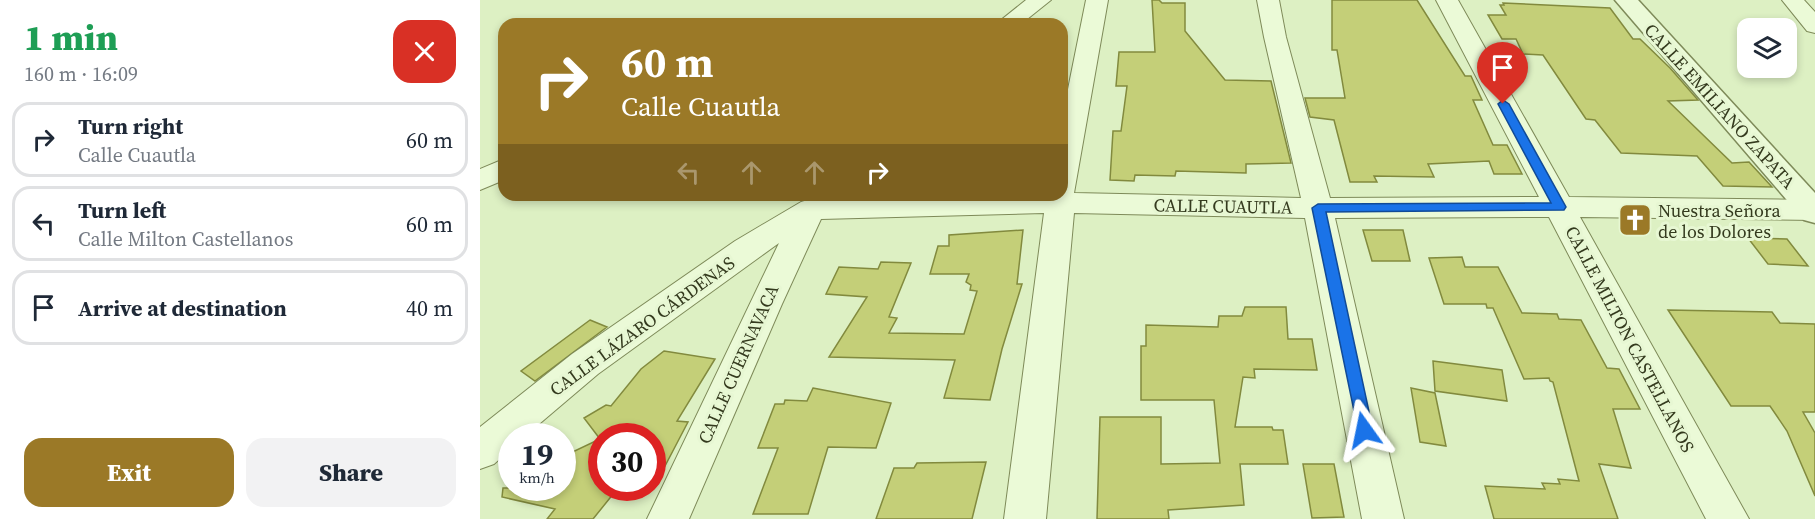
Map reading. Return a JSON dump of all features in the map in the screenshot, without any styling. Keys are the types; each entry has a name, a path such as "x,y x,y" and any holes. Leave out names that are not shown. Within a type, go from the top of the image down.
{"street":[{"path":"1015,18 1040,0"},
{"path":"1068,157 1097,0"},
{"path":"1268,0 1275,37 1318,208 1383,519"},
{"name":"CALLE MILTON CASTELLANOS","path":"1447,0 1728,519"},
{"name":"CALLE EMILIANO ZAPATA","path":"1626,0 1814,211"},
{"path":"1793,0 1815,26"},
{"path":"480,181 498,171"},
{"name":"CALLE CUAUTLA","path":"1068,195 1318,208 1559,207 1814,211"},
{"name":"CALLE CUAUTLA","path":"811,209 954,201"},
{"path":"1024,519 1060,201"},
{"name":"CALLE LÁZARO CÁRDENAS","path":"480,451 585,364 746,249 811,209"},
{"name":"CALLE CUERNAVACA","path":"668,519 765,304 811,209"}],"building":[{"path":"1152,0 1159,0 1162,3 1185,3 1185,31 1225,80 1271,81 1291,163 1246,164 1246,173 1176,171 1175,176 1135,175 1134,181 1110,180 1113,131 1121,131 1127,86 1116,86 1119,52 1155,52"},
{"path":"1332,0 1417,0 1465,76 1471,76 1482,100 1473,100 1493,145 1507,145 1522,174 1494,174 1489,161 1428,164 1434,177 1374,176 1377,182 1350,182 1334,120 1310,117 1305,98 1345,98 1337,50 1332,50"},
{"path":"1503,3 1610,8 1633,39 1640,39 1698,100 1668,101 1732,163 1749,162 1772,187 1723,186 1697,156 1621,153 1595,120 1586,119 1543,55 1523,54 1516,39 1502,39 1488,15 1506,15 1500,5 1504,5"},
{"path":"1023,230 1017,284 1022,284 1002,349 990,400 944,398 955,360 829,357 867,297 826,294 839,267 878,269 881,262 911,263 889,317 897,318 889,333 964,334 977,291 970,290 971,285 966,282 969,274 930,274 938,246 949,246 949,235"},
{"path":"1363,230 1403,230 1410,261 1372,261"},
{"path":"1748,238 1787,239 1808,266 1768,264"},
{"path":"1462,257 1465,267 1498,267 1522,313 1557,314 1559,319 1581,320 1607,368 1619,369 1640,409 1613,409 1631,468 1599,464 1618,519 1494,519 1485,486 1545,489 1542,483 1560,484 1558,479 1579,481 1553,382 1549,378 1524,379 1493,308 1487,308 1486,304 1444,304 1429,258"},
{"path":"1245,307 1286,307 1288,339 1312,339 1317,370 1254,369 1255,378 1243,377 1235,427 1272,427 1273,430 1283,430 1288,464 1240,464 1244,505 1168,510 1169,519 1097,519 1100,417 1161,417 1161,464 1220,463 1214,400 1141,400 1141,346 1146,346 1146,325 1218,327 1219,316 1242,316"},
{"path":"1668,310 1772,312 1780,323 1815,324 1815,412 1803,412 1815,433 1815,496 1787,431 1770,406 1731,406"},
{"path":"590,320 607,327 535,381 521,371"},
{"path":"664,351 715,359 677,421 688,422 666,464 666,423 588,423 584,418 606,405 611,406 641,369"},
{"path":"1433,361 1502,370 1507,401 1435,391"},
{"path":"813,388 891,403 876,448 828,447 808,514 753,514 778,448 758,448 775,404 784,404 785,400 807,401"},
{"path":"1411,388 1435,393 1446,446 1420,442"},
{"path":"588,445 588,501 608,501 593,519 547,519 555,509 520,501 576,501 576,450"},
{"path":"986,462 972,519 876,519 894,468 914,468 917,463"},
{"path":"1303,464 1334,464 1344,517 1312,518"}],"place":[{"name":"Nuestra Señora de los Dolores","path":"1635,220"}],"route":[{"path":"1364,430 1318,208 1559,207 1503,104"}]}
